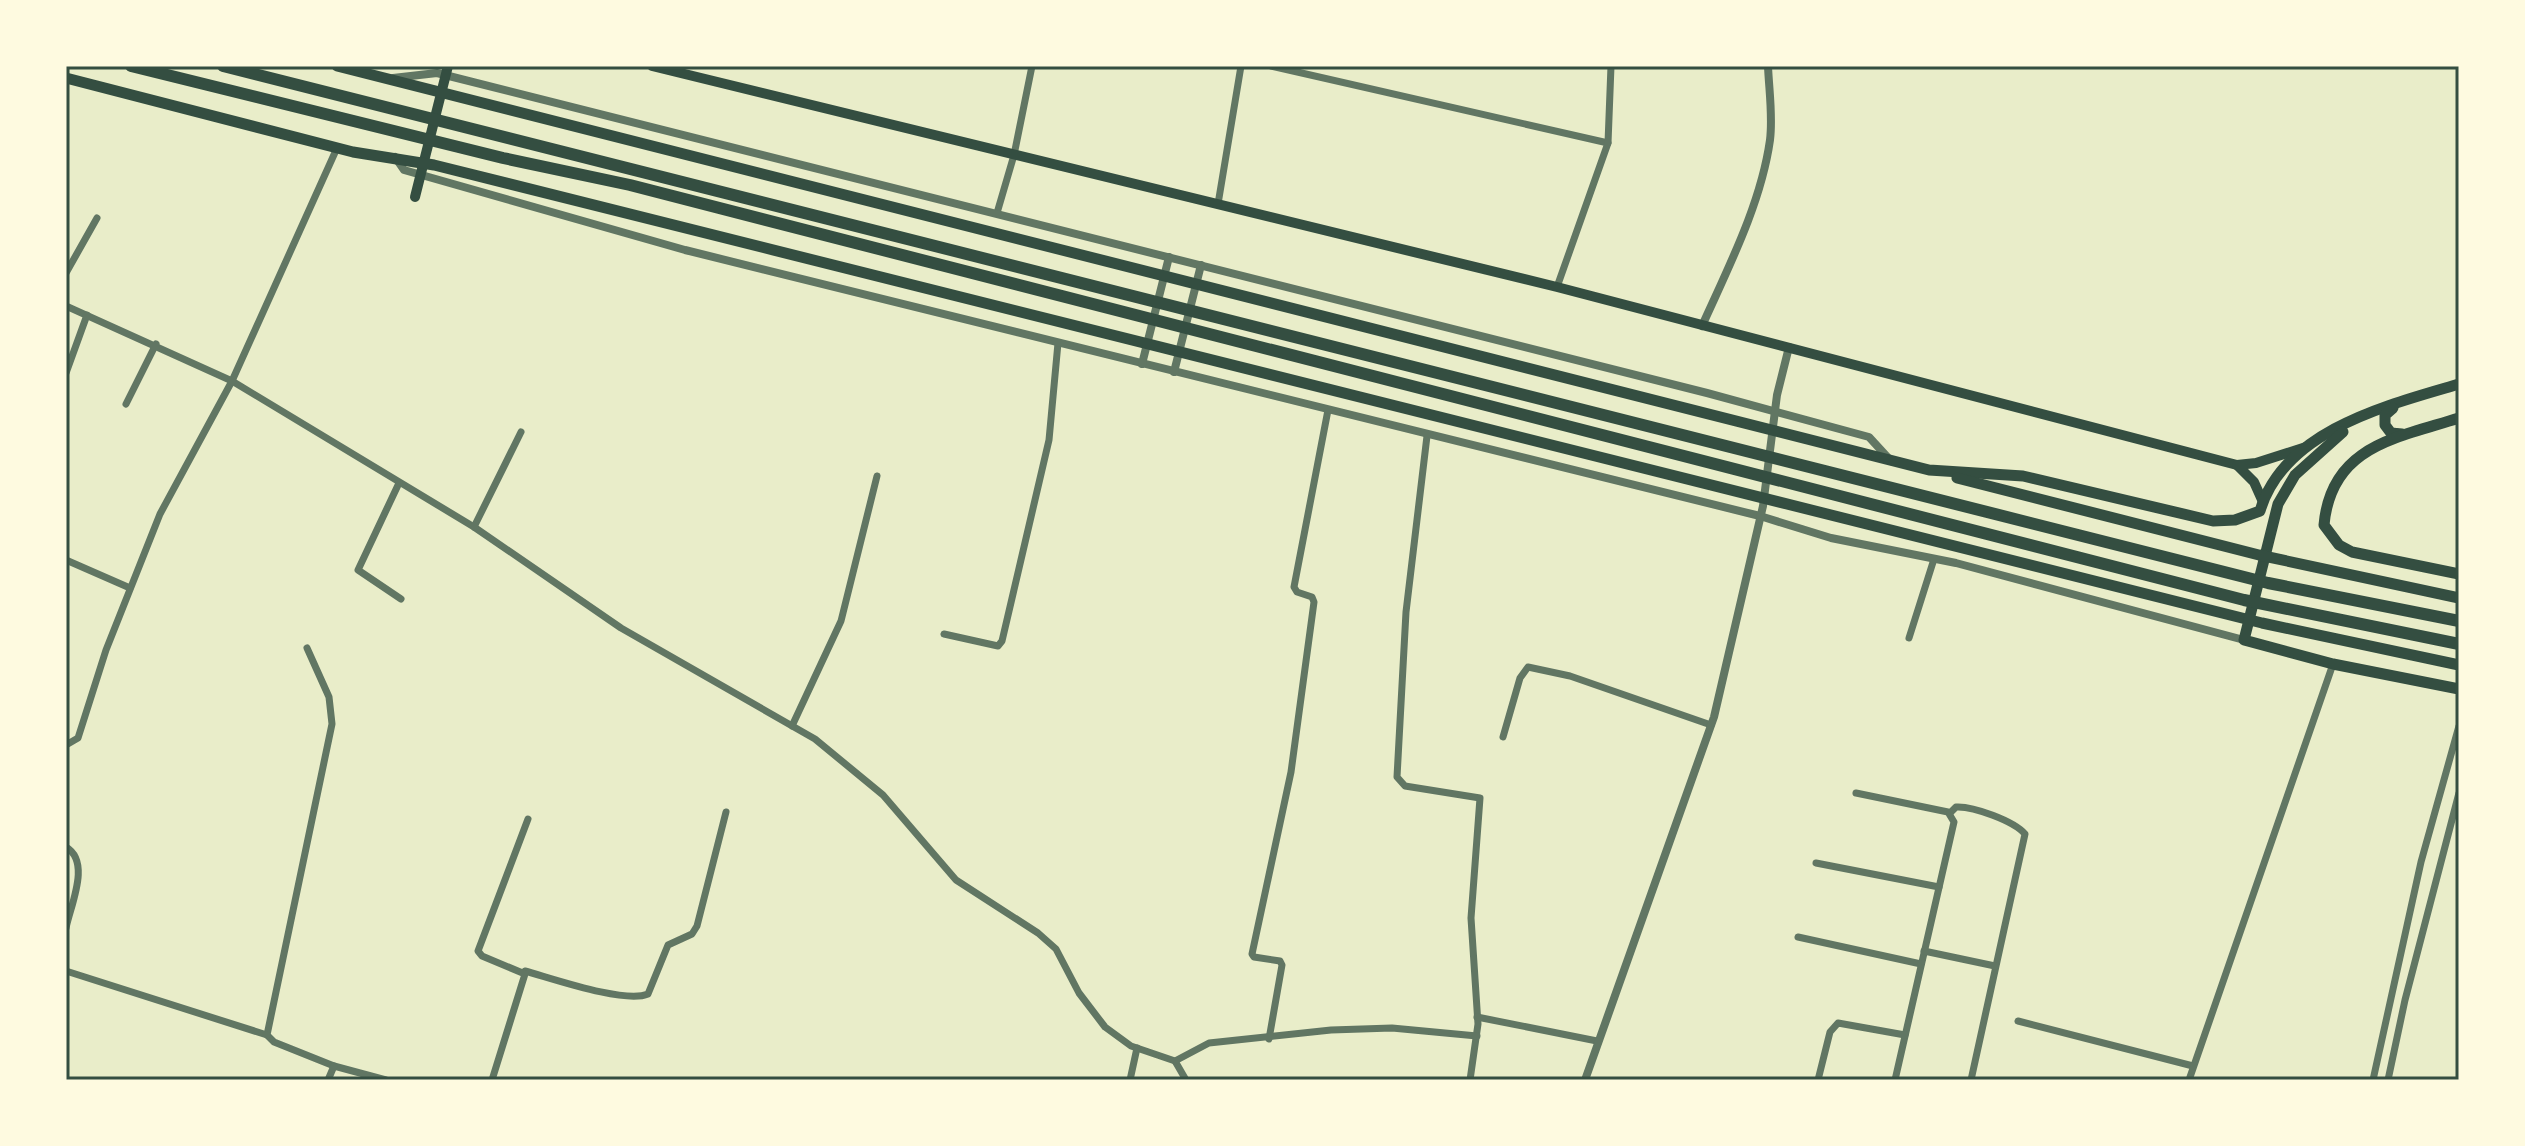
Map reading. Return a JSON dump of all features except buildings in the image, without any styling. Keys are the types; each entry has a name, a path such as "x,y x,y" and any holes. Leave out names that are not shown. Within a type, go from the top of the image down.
{"highway":[{"path":"131,66 421,138 630,185 2244,600 2459,644"},
{"path":"223,66 2249,579 2459,621"},
{"path":"337,66 2259,555 2459,598"},
{"path":"66,78 337,148 415,160 2224,613 2459,665"},
{"path":"1929,470 2023,476 2213,521 2235,520 2261,506 2276,475 2359,419 2407,399 2459,384"},
{"path":"2407,399 2388,412 2384,421 2391,433 2415,432"},
{"path":"2459,418 2373,447 2351,459 2326,504 2324,525 2339,545 2352,552 2459,574"},
{"path":"2309,452 2278,504 2244,640 2333,664 2459,689"}],"main road":[{"path":"415,197 448,66"},
{"path":"652,66 1557,287 2237,465 2309,452"},
{"path":"2237,465 2254,482 2261,506"}],"street":[{"path":"997,213 1014,155 1032,66"},
{"path":"1218,204 1241,66"},
{"path":"1271,66 1608,143"},
{"path":"1557,287 1608,143 1611,66"},
{"path":"1702,326 1741,236 1767,155 1770,126 1768,66"},
{"path":"388,79 437,73 997,213 1869,437 1891,461"},
{"path":"66,745 78,738 130,588 160,514 232,381 337,148"},
{"path":"394,156 404,170 412,173 685,250 1760,516 1831,538 1934,559 2244,640"},
{"path":"66,273 97,218"},
{"path":"1142,364 1169,257"},
{"path":"1174,372 1201,265"},
{"path":"66,306 156,344 232,381 474,527 621,628 792,726 850,765 883,795 956,880 1038,933 1056,949 1079,993 1095,1016 1116,1037 1175,1061 1186,1080"},
{"path":"66,373 87,315"},
{"path":"944,634 989,647 998,646 1002,641 1049,440 1058,343"},
{"path":"126,404 156,344"},
{"path":"1585,1080 1711,725 1760,516 1777,395 1789,347"},
{"path":"1269,1039 1282,965 1280,961 1254,957 1252,954 1291,772 1314,602 1312,597 1297,592 1294,587 1328,410"},
{"path":"474,527 521,432"},
{"path":"1427,436 1406,612 1397,777 1405,786 1473,794 1480,798 1471,918 1477,1036 1470,1080"},
{"path":"792,726 841,621 877,476"},
{"path":"399,483 358,570 401,599"},
{"path":"1909,638 1934,559"},
{"path":"66,560 130,588"},
{"path":"267,1035 332,724 329,697 307,648"},
{"path":"2189,1080 2333,664"},
{"path":"1503,737 1520,678 1528,667 1570,676 1711,725"},
{"path":"2373,1080 2434,815 2459,726"},
{"path":"1856,793 1950,813"},
{"path":"2388,1080 2405,1000 2459,793"},
{"path":"1950,813 1956,807 1965,807 2020,828 2025,834 1971,1080"},
{"path":"528,819 478,951 482,956 525,971 638,997 648,994 668,945 692,934 697,926 726,812"},
{"path":"1895,1080 1954,822 1950,813"},
{"path":"2434,815 2452,820"},
{"path":"66,847 77,856 80,866 66,928"},
{"path":"1816,863 1939,887"},
{"path":"1798,937 1921,964"},
{"path":"1924,951 1995,966"},
{"path":"66,971 267,1035 274,1042 334,1066 386,1080"},
{"path":"492,1080 525,971"},
{"path":"1477,1017 1597,1041"},
{"path":"2018,1021 2193,1066"},
{"path":"1820,1080 1830,1032 1838,1023 1905,1035"},
{"path":"1175,1061 1209,1043 1331,1030 1378,1028 1477,1036"},
{"path":"1130,1080 1137,1048"},
{"path":"328,1080 334,1066"}]}
